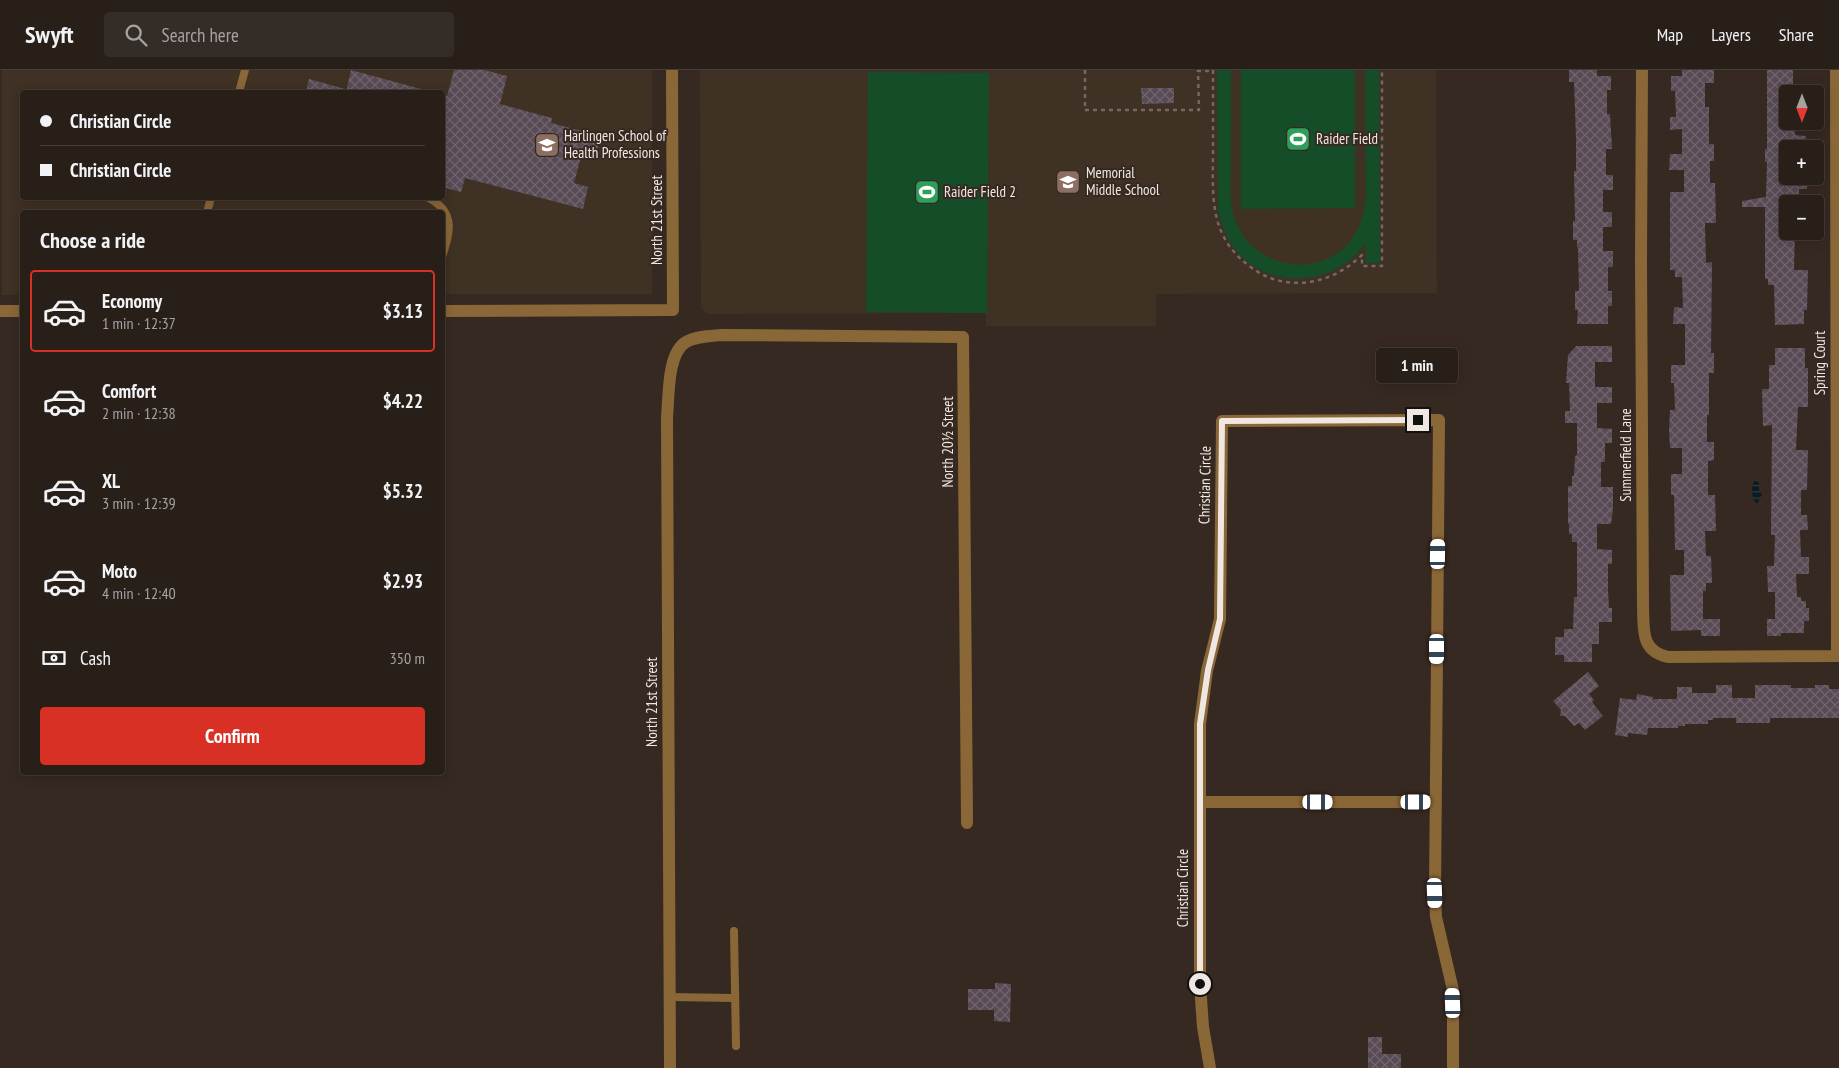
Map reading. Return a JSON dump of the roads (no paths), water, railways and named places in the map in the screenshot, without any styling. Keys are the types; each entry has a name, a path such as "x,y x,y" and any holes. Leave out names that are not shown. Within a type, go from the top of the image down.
{"street":[{"name":"North 21st Street","path":"445,310 673,310 672,70"},
{"name":"Summerfield Lane","path":"1642,70 1643,606 1646,643 1651,650 1659,655 1674,657 1838,656"},
{"name":"Spring Court","path":"1836,70 1838,656"},
{"path":"0,311 20,311"},
{"name":"North 20½ Street","path":"687,342 696,338 721,335 963,337 967,823"},
{"name":"North 21st Street","path":"670,1068 667,416 671,373 675,355 678,348 687,342"},
{"name":"Christian Circle","path":"1210,1068 1203,1027 1200,984 1200,724 1208,670 1220,619 1222,421 1439,420 1435,802"},
{"path":"1200,802 1435,802 1436,917 1453,990 1453,1068"}],"lane":[{"path":"240,90 245,70"},
{"path":"433,200 439,203 443,210"},
{"path":"445,214 449,221 450,232 445,248"},
{"path":"734,932 736,1046"},
{"path":"669,998 734,998"}],"place":[{"name":"Raider Field","path":"1298,139"},
{"name":"Harlingen School of Health Professions","path":"547,145"},
{"name":"Memorial Middle School","path":"1068,182"},
{"name":"Raider Field 2","path":"927,192"}]}
